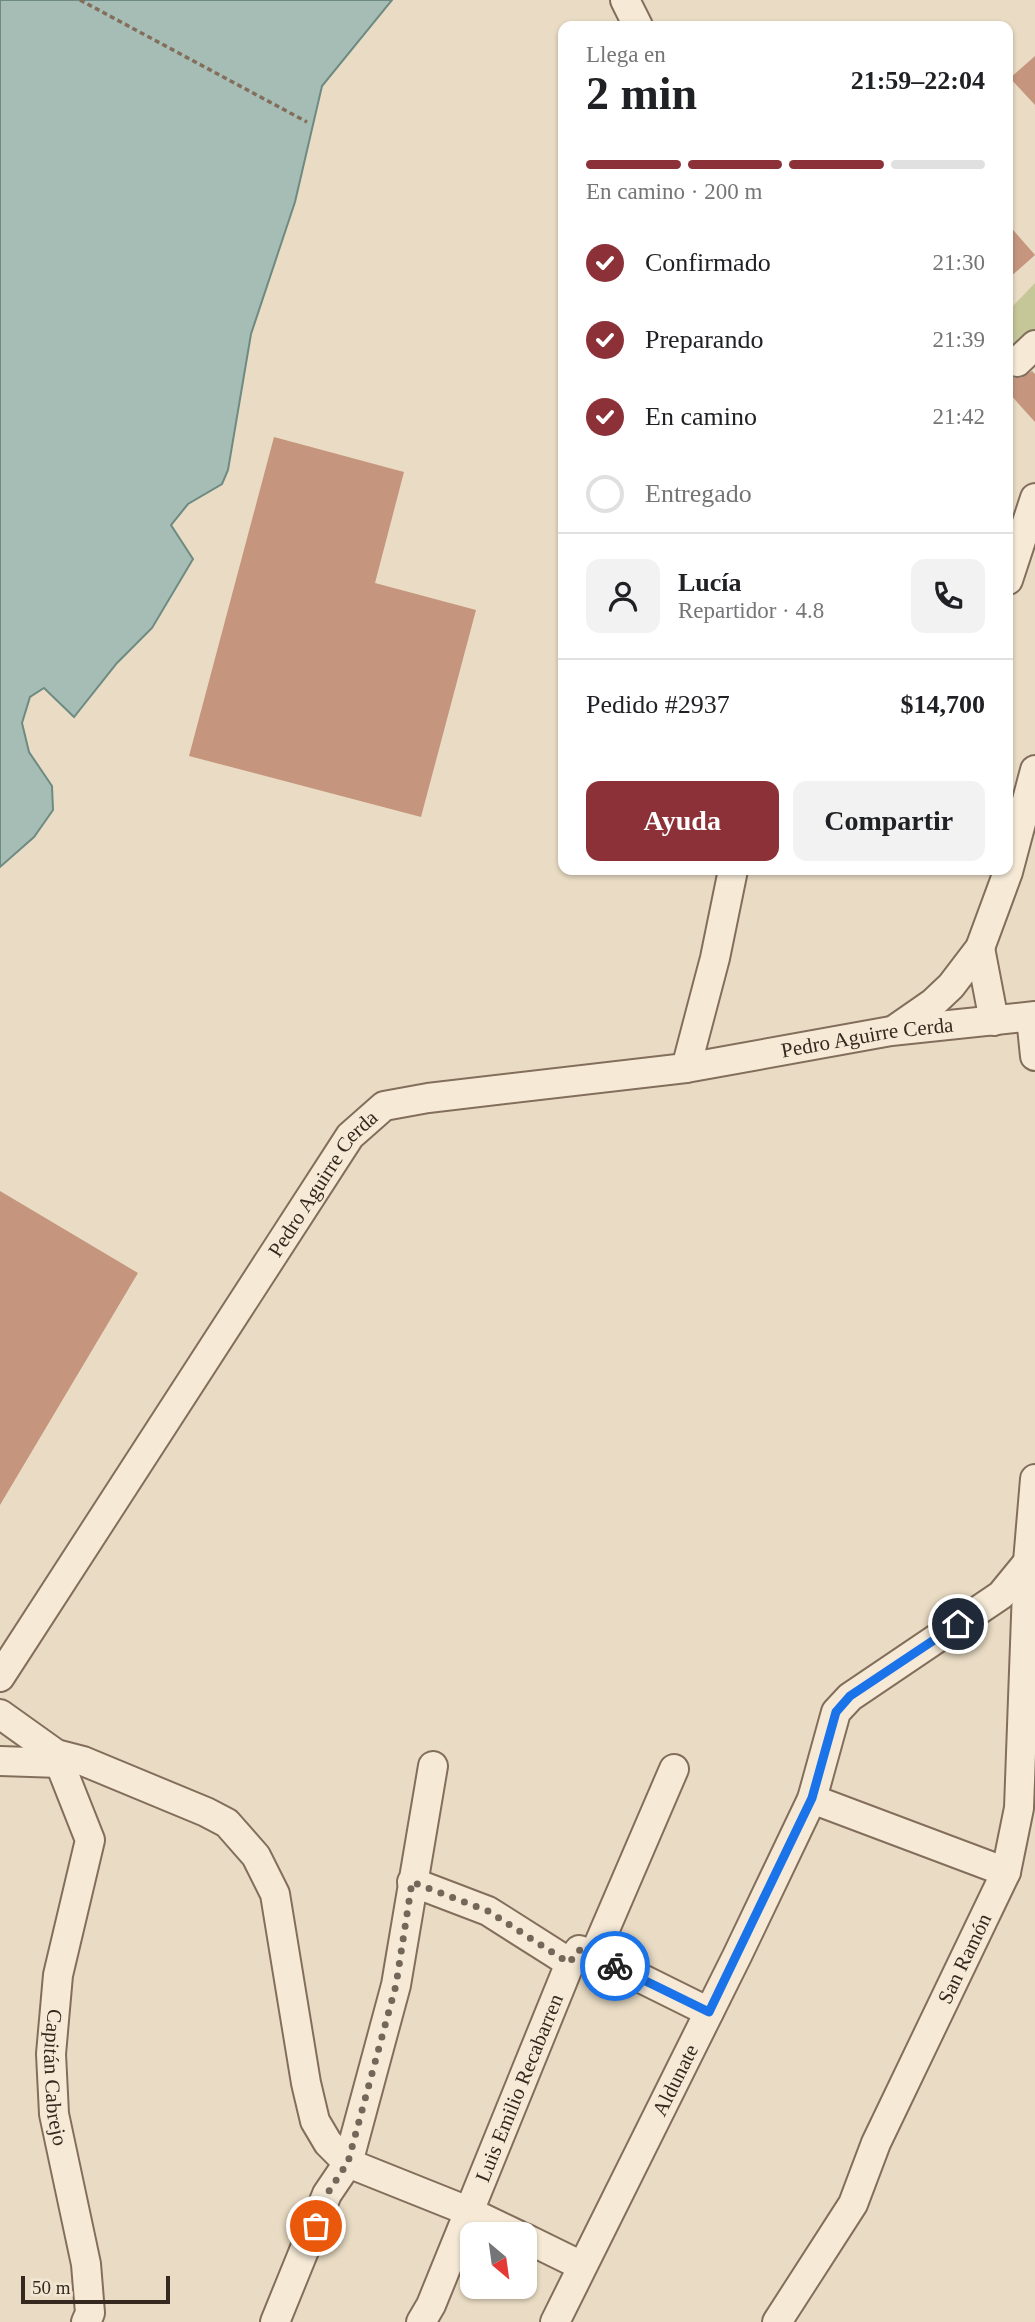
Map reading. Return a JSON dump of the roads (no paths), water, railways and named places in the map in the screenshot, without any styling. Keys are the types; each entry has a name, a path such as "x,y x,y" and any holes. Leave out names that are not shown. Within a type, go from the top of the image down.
{"street":[{"path":"625,0 636,21"},
{"path":"1013,565 1035,498"},
{"path":"1013,849 1035,770"},
{"path":"685,1068 715,958 732,875"},
{"path":"891,1031 933,1003 957,979 980,948 1007,875"},
{"path":"980,948 994,1021"},
{"path":"1033,1016 1035,1056"},
{"name":"Pedro Aguirre Cerda","path":"0,1677 350,1136 384,1106 428,1098 685,1068 891,1031 1033,1016"},
{"path":"1028,1562 1035,1479"},
{"name":"Aldunate","path":"555,2322 812,1798 836,1712 850,1696 1001,1595 1028,1562"},
{"name":"San Ramón","path":"777,2322 853,2204 876,2143 1006,1872 1019,1808 1028,1562"},
{"path":"0,1714 58,1758"},
{"path":"0,1761 58,1758 83,1761 206,1812 227,1824 256,1856 275,1894 306,2082 315,2121 328,2143 348,2162 492,2222"},
{"name":"Capitán Cabrejo","path":"58,1758 90,1840 58,1975 51,2054 54,2114 86,2264 90,2313 86,2322"},
{"path":"275,2322 327,2194 348,2162 396,1985 433,1766"},
{"name":"Luis Emilio Recabarren","path":"421,2322 431,2305 468,2210 582,1959 674,1769"},
{"path":"812,1798 1006,1872"},
{"path":"412,1882 488,1911 582,1959 709,2012"},
{"path":"537,2244 582,2266"}],"water":[{"path":"0,0 392,0 322,86 295,202 251,334 228,470 222,484 188,504 171,525 193,559 152,628 117,663 74,717 44,688 30,697 22,723 29,752 52,786 53,810 34,837 0,867"}]}
